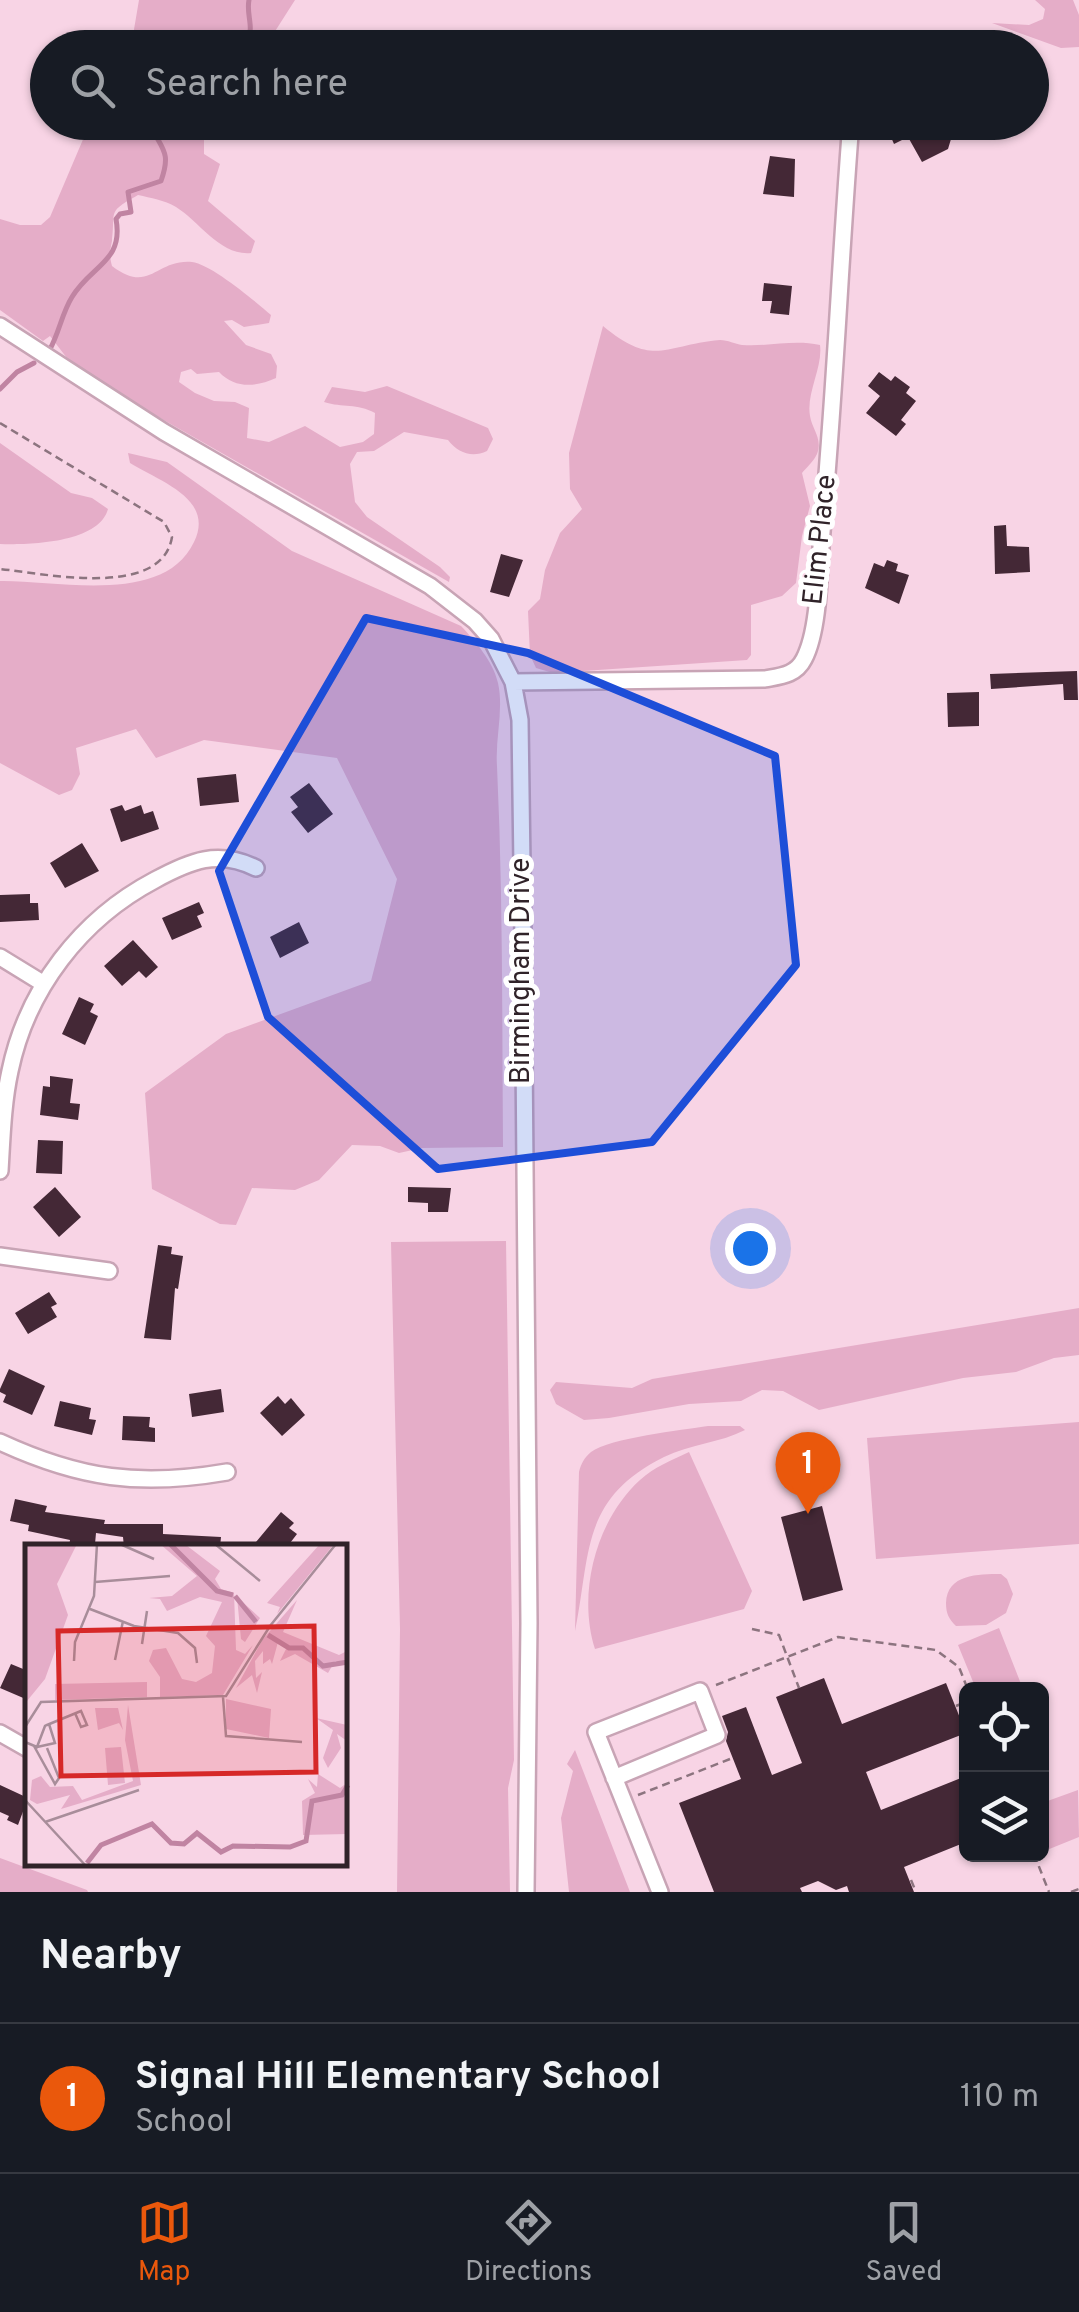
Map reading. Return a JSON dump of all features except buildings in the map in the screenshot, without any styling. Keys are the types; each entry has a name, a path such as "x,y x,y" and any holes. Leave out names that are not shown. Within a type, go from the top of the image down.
{"street":[{"name":"Elim Place","path":"512,682 765,679 786,675 800,665 809,646 818,572 850,140"},
{"name":"Birmingham Drive","path":"0,326 164,432 430,586 475,621 504,660 512,682 520,720 523,940 529,1623 526,1892"},
{"path":"0,1171 5,1098 22,1028 44,984 87,928 148,883 202,858 222,857 256,868"},
{"path":"0,957 44,984"},
{"path":"0,1256 109,1270"},
{"path":"0,1442 37,1459 124,1479 155,1481 227,1472"},
{"path":"614,1778 718,1735 700,1692 596,1732 614,1778 660,1892"},
{"path":"0,1733 25,1747"}],"path":[{"path":"0,423 164,522 172,538 161,560 130,576 42,576 0,568"},
{"path":"752,1630 778,1635 799,1688"},
{"path":"700,1692 838,1637 936,1650 960,1667 965,1682"},
{"path":"637,1796 730,1759"},
{"path":"1037,1862 1048,1892"},
{"path":"912,1880 916,1892"},
{"path":"1070,1892 1079,1889"}],"highlighted area":[{"path":"366,618 528,653 775,756 796,965 652,1142 438,1169 268,1017 219,871"}],"shaded area":[{"path":"139,0 295,0 276,30 134,30"},
{"path":"1035,0 1073,0 1079,15 1079,47 1049,44 1049,30 1011,30 992,23 1029,25 1043,19 1045,9"},
{"path":"83,140 204,140 204,154 220,164 208,201 255,241 251,253 240,253 220,244 171,205 138,195 114,213 112,266 125,274 144,277 179,262 200,264 233,284 271,315 269,323 244,327 232,320 224,321 246,345 271,354 277,366 276,378 246,385 219,372 197,374 191,369 181,372 179,382 214,401 235,402 249,408 247,438 269,442 305,426 340,447 363,442 374,434 375,413 324,402 332,387 365,392 387,386 488,428 493,439 487,451 481,453 466,453 448,440 404,432 374,451 357,452 350,464 355,502 367,517 440,567 450,577 449,582 88,377 70,362 50,336 43,341 0,310 0,219 20,225 41,225 50,217"},
{"path":"603,326 635,347 648,350 720,340 742,345 820,345 809,407 819,449 802,473 810,506 796,583 782,596 751,605 751,655 747,660 553,673 536,668 530,655 528,611 540,599 545,570 560,533 582,509 570,489 569,453"},
{"path":"0,443 71,493 92,498 108,509 102,520 91,529 62,540 0,544"},
{"path":"128,453 167,462 292,551 461,626 492,667 500,703 497,756 503,1147 422,1148 399,1153 380,1146 352,1145 319,1180 295,1190 252,1188 236,1225 220,1224 152,1189 145,1093 226,1034 371,981 397,879 337,758 204,740 156,758 136,729 76,748 80,774 72,790 59,795 0,763 0,581 79,585 134,582 159,575 179,562 194,542 199,527 191,503 130,463"},
{"path":"506,1241 514,1760 508,1788 510,1892 397,1892 400,1629 391,1242"},
{"path":"1079,1308 1079,1355 1054,1358 1016,1372 963,1378 819,1410 783,1391 762,1390 741,1401 689,1404 584,1420 556,1404 550,1390 556,1382 632,1388 652,1379"},
{"path":"1079,1422 1079,1544 876,1559 867,1438"},
{"path":"708,1426 740,1426 745,1430 664,1457 637,1473 603,1510 588,1553 575,1631 579,1472 585,1459 600,1447 614,1443"},
{"path":"689,1452 752,1591 744,1609 595,1649 588,1605 590,1581 594,1559 612,1515 640,1480"},
{"path":"1001,1574 1013,1594 1006,1613 986,1625 956,1626 946,1607 952,1586 965,1578"},
{"path":"999,1628 1020,1682 973,1682 958,1645"},
{"path":"575,1750 630,1892 569,1892 561,1818 573,1771 567,1764"},
{"path":"1078,1790 1079,1837 1049,1849 1049,1800"},
{"path":"0,1858 87,1890 88,1892 0,1892"}],"waterway":[{"path":"249,0 250,30"},
{"path":"50,349 72,297 111,254 116,219 131,212 128,192 161,181 165,156 159,140"},
{"path":"0,389 17,372 34,363"}],"place":[{"name":"Signal Hill Elementary School","path":"808,1514"}]}
